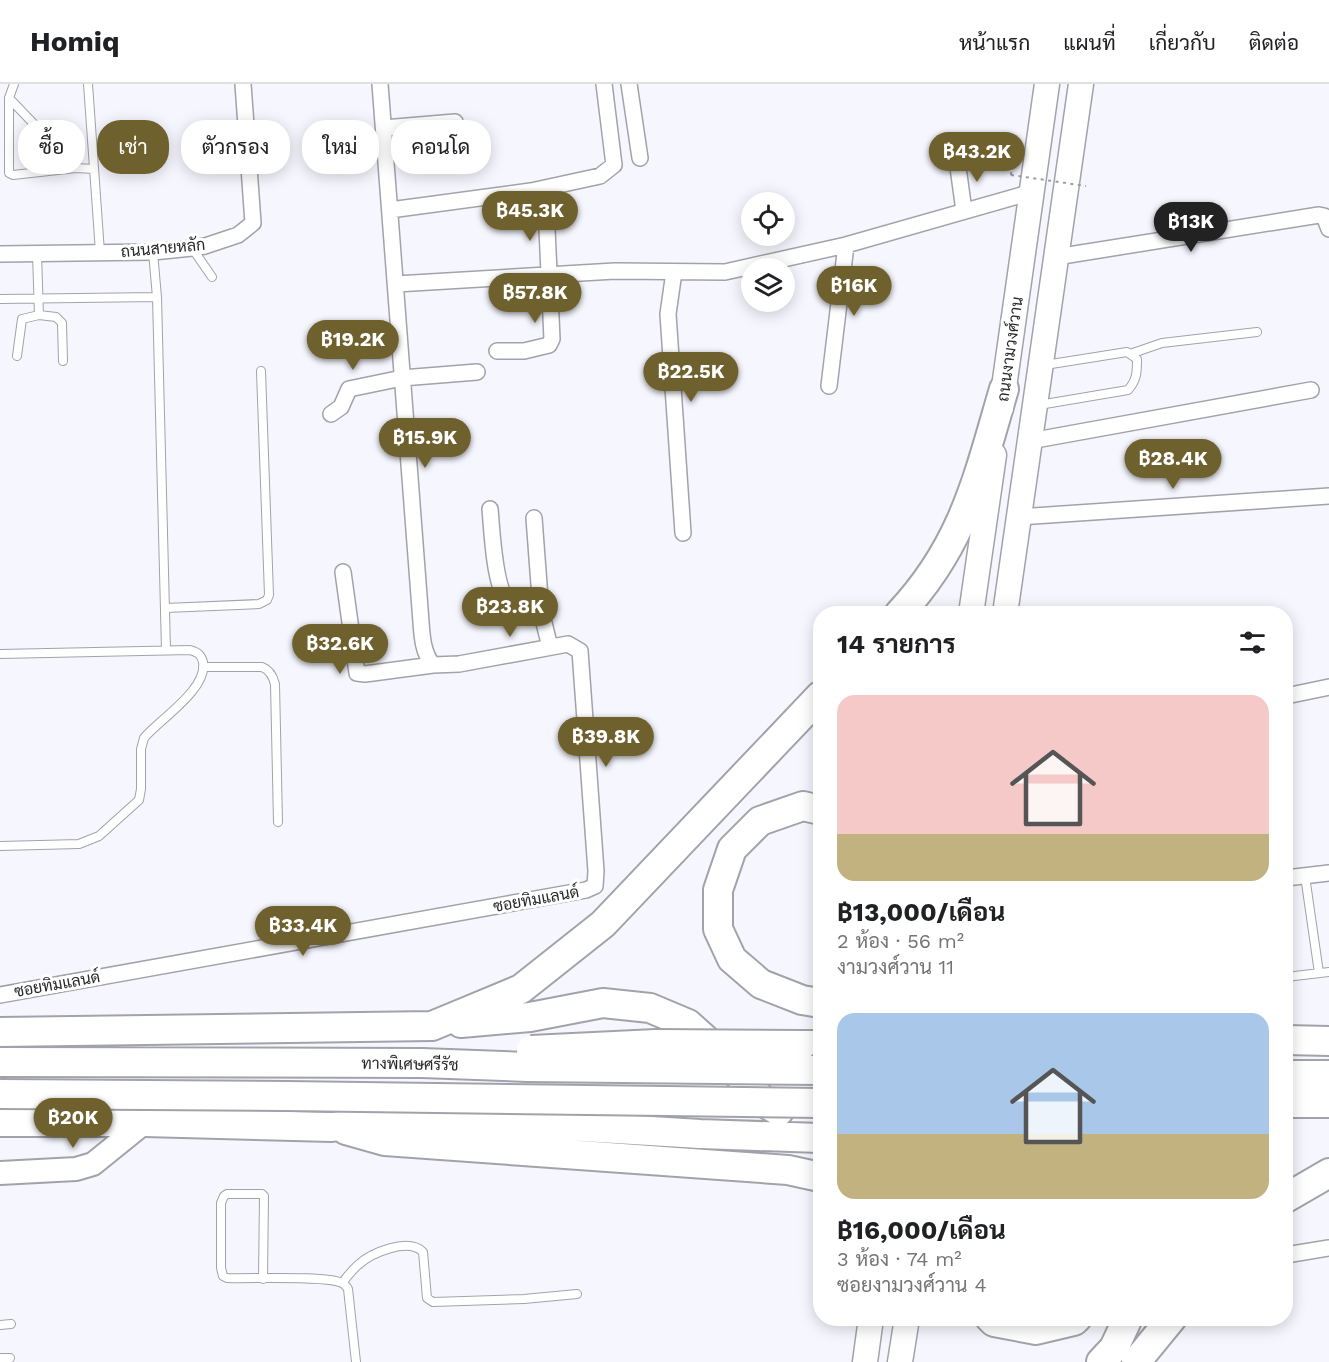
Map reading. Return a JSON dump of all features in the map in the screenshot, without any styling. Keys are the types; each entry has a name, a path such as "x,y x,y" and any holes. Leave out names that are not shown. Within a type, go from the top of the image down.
{"highway":[{"path":"906,606 941,561 959,528 974,491 1004,390"},
{"path":"432,1026 521,989 603,924 813,703"},
{"path":"813,808 803,806 760,821 732,849 718,890 718,929 732,959 761,984 802,1000 813,1002"},
{"path":"0,1032 432,1026 530,1017 603,1003 650,1008 688,1024 765,1103 788,1116 813,1117"},
{"path":"1293,1020 1329,1021"},
{"path":"1293,1040 1329,1041"},
{"path":"422,1063 588,1046 813,1045"},
{"name":"ทางพิเศษศรีรัช","path":"0,1062 422,1063 538,1067 813,1070"},
{"path":"1293,1075 1329,1075"},
{"name":"ทางพิเศษศรีรัช","path":"0,1094 813,1103"},
{"path":"1293,1103 1329,1103"},
{"path":"0,1122 145,1122 332,1127 388,1119 452,1119 813,1138"},
{"path":"332,1127 385,1141 788,1170 813,1175"},
{"path":"1293,1194 1329,1173"},
{"path":"1015,1326 1036,1330 1053,1326"},
{"path":"1101,1362 1114,1348 1124,1326"},
{"path":"1136,1362 1165,1326"}],"main road":[{"name":"ถนนงามวงศ์วาน","path":"972,606 1047,84"},
{"name":"ถนนงามวงศ์วาน","path":"1006,606 1081,84"},
{"path":"865,1362 870,1326"},
{"path":"900,1362 906,1326"}],"street":[{"name":"ถนนสายหลัก","path":"0,254 153,252 205,246 238,235 253,223 243,84"},
{"path":"380,84 421,622 427,656 433,665"},
{"path":"390,210 531,190 600,176 614,165 604,84"},
{"path":"629,84 640,158"},
{"path":"384,128 391,127"},
{"path":"957,160 964,211"},
{"path":"396,284 615,271 725,272 846,245 1032,192"},
{"path":"497,351 524,351 549,345 552,334 546,207"},
{"path":"1056,257 1320,215 1324,216 1329,229"},
{"path":"829,386 846,245"},
{"path":"674,272 668,314 683,532"},
{"path":"332,414 341,407 349,389 402,378 477,372"},
{"path":"1030,441 1311,390"},
{"path":"1019,518 1329,496"},
{"path":"490,509 499,583 504,599 518,608 541,610"},
{"path":"534,518 541,610 550,647"},
{"name":"ซอยทิมแลนด์","path":"0,995 586,890 595,886 596,871 580,651 568,644 459,664 357,673 343,572"},
{"path":"1293,695 1329,687"},
{"path":"1293,877 1329,873"},
{"path":"1293,1085 1329,1086"},
{"path":"0,1173 76,1169 93,1164 145,1122"},
{"path":"1293,1254 1329,1248"}],"lane":[{"path":"14,84 9,98 8,172 18,173"},
{"path":"88,84 100,252"},
{"path":"9,98 30,120"},
{"path":"85,168 94,169"},
{"path":"192,248 212,276"},
{"path":"153,252 157,297 166,650"},
{"path":"37,254 39,315"},
{"path":"0,299 157,297"},
{"path":"18,356 22,319 39,315 56,317 62,322 63,361"},
{"path":"1130,354 1162,343 1257,332"},
{"path":"1035,406 1128,390 1137,375 1137,359 1127,352 1041,366"},
{"path":"165,608 259,604 267,600 269,595 261,370"},
{"path":"0,654 166,650 196,652 202,657 203,667 202,677 195,689 144,738 141,750 139,800 130,809 99,836 79,844 0,846"},
{"path":"203,667 262,667 266,668 273,677 278,822"},
{"path":"1305,876 1320,973"},
{"path":"1293,976 1329,972"},
{"path":"263,1279 264,1196 262,1194 227,1194 221,1203 223,1276 227,1278 263,1279 329,1280 342,1283 348,1289 356,1362"},
{"path":"342,1283 358,1264 375,1254 394,1246 412,1246 423,1252 427,1298 433,1302 524,1299 577,1294"},
{"path":"0,1325 11,1324"},
{"path":"0,1358 10,1358"}],"path":[{"path":"1015,142 1011,176 1086,186"}]}
